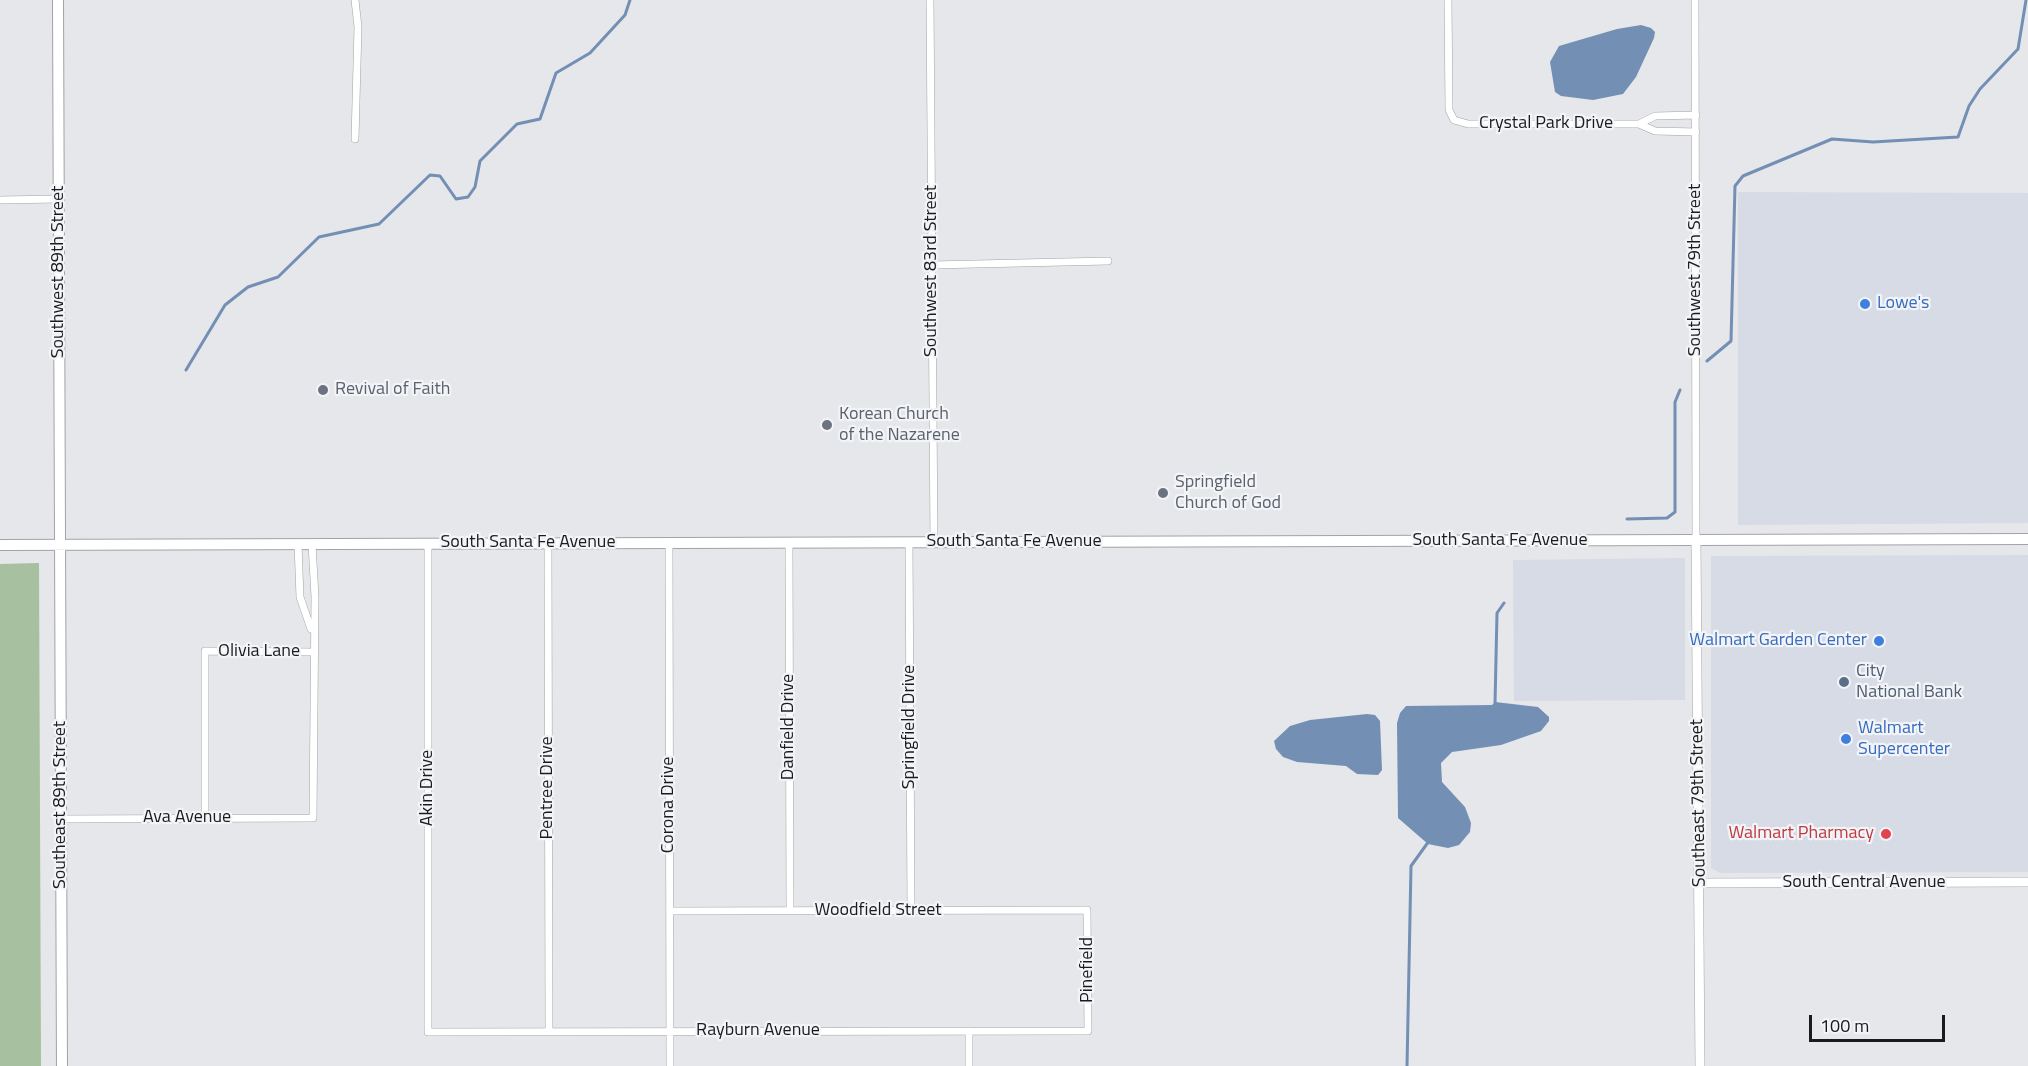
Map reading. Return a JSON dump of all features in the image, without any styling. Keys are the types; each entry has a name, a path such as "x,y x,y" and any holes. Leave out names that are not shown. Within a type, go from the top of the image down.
{"main road":[{"name":"Southwest 89th Street","path":"58,0 59,544"},
{"name":"South Santa Fe Avenue","path":"0,545 2028,539"},
{"name":"Southeast 89th Street","path":"59,544 62,1066"}],"street":[{"path":"355,139 358,27 356,0"},
{"name":"Southwest 83rd Street","path":"930,0 934,543"},
{"name":"Crystal Park Drive","path":"1448,0 1449,110 1454,120 1468,124 1639,124 1655,131 1696,132"},
{"name":"Southwest 79th Street","path":"1695,0 1696,541"},
{"name":"Crystal Park Drive","path":"1639,124 1655,116 1696,115"},
{"path":"0,200 58,199"},
{"path":"932,265 1108,261"},
{"name":"Southeast 79th Street","path":"1696,541 1700,1066"},
{"name":"Springfield Drive","path":"909,542 911,911"},
{"name":"Corona Drive","path":"669,543 670,1066"},
{"path":"298,544 300,597 313,634"},
{"path":"312,544 313,652"},
{"name":"Akin Drive","path":"428,544 428,1032"},
{"name":"Pentree Drive","path":"548,544 549,1032"},
{"name":"Danfield Drive","path":"789,544 790,911"},
{"name":"Olivia Lane","path":"205,818 205,651 313,652"},
{"name":"Ava Avenue","path":"61,819 313,818 313,652"},
{"name":"South Central Avenue","path":"1699,883 2028,882"},
{"name":"Woodfield Street","path":"670,911 1087,910"},
{"name":"Pinefield","path":"1087,910 1088,1031"},
{"path":"969,1031 969,1066"},
{"name":"Rayburn Avenue","path":"428,1032 1088,1031"}],"shaded area":[{"path":"1738,192 2028,193 2028,523 1738,525"},
{"path":"2028,555 2028,872 1720,873 1711,868 1711,556"},
{"path":"1685,558 1685,700 1514,701 1513,560"}],"green space":[{"path":"39,563 41,1066 0,1066 0,564"}],"water":[{"path":"1641,25 1655,32 1654,38 1636,77 1623,94 1593,100 1561,96 1555,92 1550,62 1559,46 1617,29"},
{"path":"1495,702 1538,707 1549,717 1549,721 1541,731 1501,745 1452,752 1441,763 1442,782 1465,807 1471,823 1470,832 1459,845 1448,848 1428,844 1398,818 1397,723 1400,713 1406,706 1492,705"},
{"path":"1375,715 1380,721 1382,770 1378,775 1357,774 1346,766 1297,762 1283,757 1276,749 1274,741 1290,726 1310,720"}],"waterway":[{"path":"186,370 225,305 248,287 278,277 319,237 379,224 430,175 440,176 456,199 468,197 475,187 480,161 517,124 540,119 556,73 590,53 625,15 630,0"},
{"path":"1707,361 1731,341 1735,186 1743,176 1832,139 1873,142 1958,137 1969,106 1980,89 2018,49 2026,0"},
{"path":"1627,519 1667,518 1675,512 1675,402 1680,390"},
{"path":"1495,704 1497,613 1504,603"},
{"path":"1407,1066 1411,866 1429,841"}],"place":[{"name":"Lowe's","path":"1865,304"},
{"name":"Revival of Faith","path":"323,390"},
{"name":"Korean Church of the Nazarene","path":"827,425"},
{"name":"Springfield Church of God","path":"1163,493"},
{"name":"Walmart Garden Center","path":"1879,641"},
{"name":"City National Bank","path":"1844,682"},
{"name":"Walmart Supercenter","path":"1846,739"},
{"name":"Walmart Pharmacy","path":"1886,834"}]}
